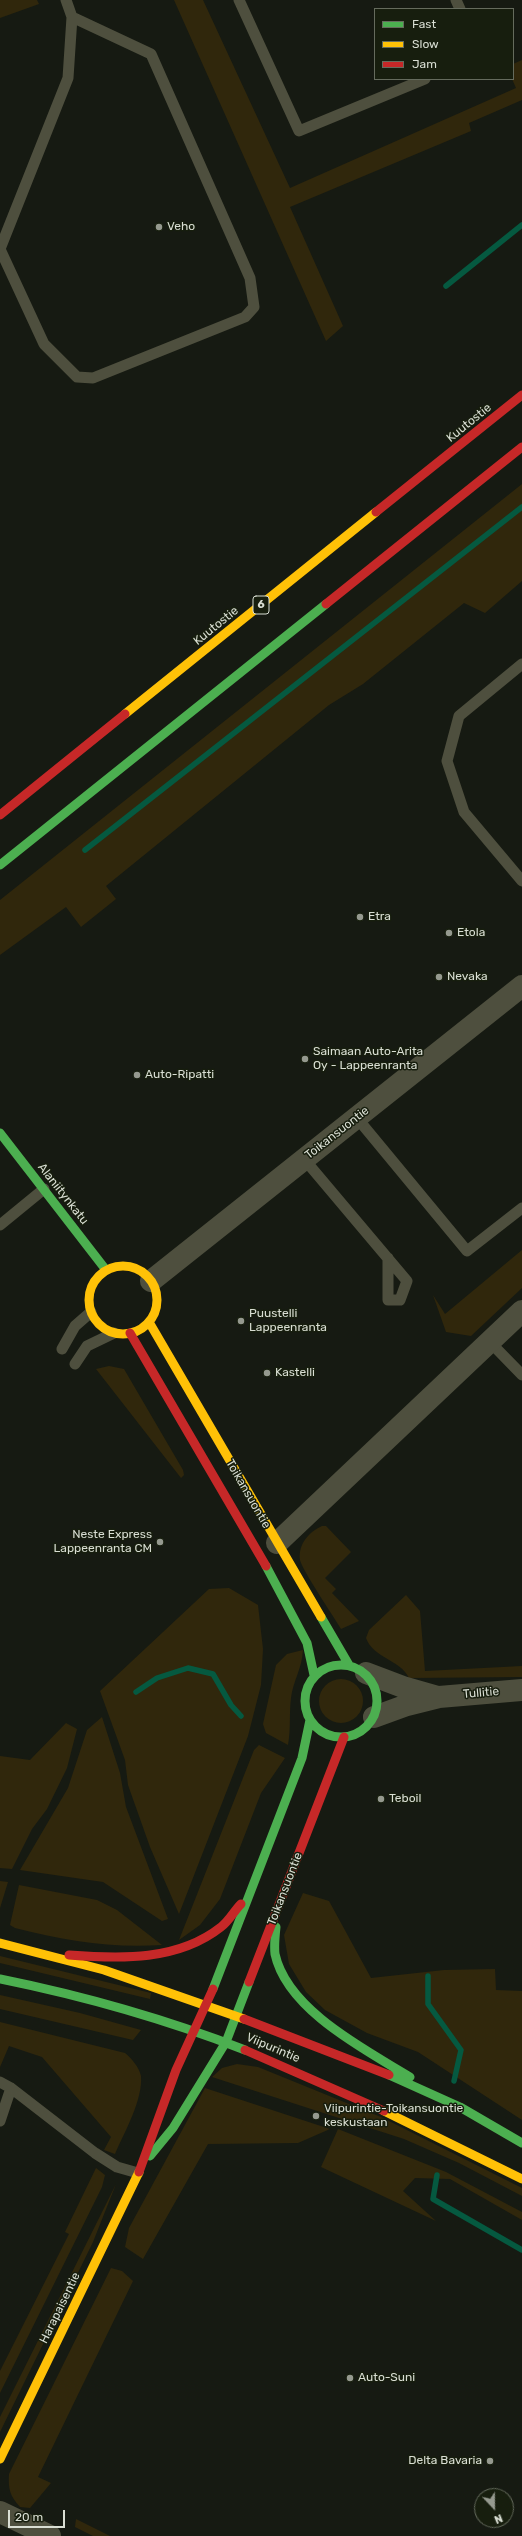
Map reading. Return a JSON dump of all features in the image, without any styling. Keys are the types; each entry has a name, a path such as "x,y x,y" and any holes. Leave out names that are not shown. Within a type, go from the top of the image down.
{"main road":[{"name":"Kuutostie","path":"0,815 522,395"},
{"path":"0,865 522,447"},
{"name":"Alaniitynkatu","path":"0,1133 106,1270"},
{"path":"116,1266 136,1268 152,1281 155,1289 157,1306 149,1322 130,1333 114,1333 100,1325 91,1312 89,1302 91,1288 98,1276 106,1270 116,1266"},
{"name":"Toikansuontie","path":"149,1322 277,1543 358,1669"},
{"name":"Toikansuontie","path":"130,1333 257,1551 304,1636 314,1676"},
{"path":"330,1666 358,1669 373,1683 377,1694 378,1706 374,1718 366,1727 356,1734 344,1737 324,1733 310,1720 305,1709 305,1697 308,1685 314,1676 330,1666"},
{"path":"207,2006 302,1758 310,1720"},
{"name":"Toikansuontie","path":"226,2042 344,1737"},
{"path":"43,1952 131,1958 174,1953 222,1927 251,1892"},
{"path":"279,1906 274,1945 277,1960 289,1982 307,2005 338,2032 452,2103"},
{"name":"Viipurintie","path":"0,1943 43,1952 237,2016 344,2057 452,2103 522,2143"},
{"name":"Viipurintie","path":"0,1979 44,1987 154,2016 226,2042 352,2094 522,2179"},
{"name":"Harapaisentie","path":"0,2459 140,2170 163,2104 207,2006"},
{"name":"Harapaisentie","path":"140,2170 173,2128 226,2042"}],"street":[{"name":"Toikansuontie","path":"152,1281 522,986"},
{"path":"277,1543 522,1310"},
{"name":"Tullitie","path":"358,1669 403,1687 439,1697"},
{"name":"Tullitie","path":"374,1718 407,1705 439,1697 522,1690"},
{"path":"0,2512 50,2536"}],"lane":[{"path":"66,0 72,17 68,78 0,249 44,344 77,377 93,378 245,316 254,307 250,278 151,54 72,17"},
{"path":"239,0 300,131 423,80"},
{"path":"522,664 459,716 447,761 464,812 522,881"},
{"path":"357,1118 467,1251 522,1208"},
{"path":"304,1160 388,1258"},
{"path":"0,1225 44,1189"},
{"path":"62,1349 75,1326 91,1312"},
{"path":"75,1364 87,1346 114,1333"},
{"path":"489,1341 522,1375"},
{"path":"0,2082 11,2088 95,2153 117,2167 140,2170"},
{"path":"0,2121 11,2088"}],"shaded area":[{"path":"0,0 37,0 39,4 0,18"},
{"path":"174,0 203,0 290,188 516,88 512,80 514,80 514,64 522,60 522,100 469,123 471,131 290,207 343,326 326,341"},
{"path":"522,484 522,581 485,613 464,603 363,684 329,705 106,886 116,899 81,927 66,907 0,955 0,900"},
{"path":"522,1250 522,1288 471,1336 446,1332 433,1295 445,1314"},
{"path":"109,1366 124,1369 183,1470 184,1475 181,1478 96,1369"},
{"path":"322,1526 326,1526 351,1552 325,1578 336,1589 332,1593 359,1621 341,1629 312,1583 300,1560 301,1549 305,1539"},
{"path":"229,1588 258,1605 263,1649 261,1685 248,1736 179,1914 150,1847 128,1785 125,1760 100,1691 209,1589"},
{"path":"406,1595 420,1611 425,1671 522,1666 522,1677 409,1678 400,1667 375,1650 366,1638 369,1630"},
{"path":"303,1650 301,1663 291,1698 288,1745 266,1733 263,1724 276,1665 287,1654"},
{"path":"337,1679 345,1679 357,1685 363,1697 363,1705 357,1717 345,1723 337,1723 325,1717 319,1705 319,1697 325,1685"},
{"path":"102,1717 120,1773 126,1807 168,1919 162,1921 103,1882 20,1870 68,1788 87,1730"},
{"path":"66,1723 77,1729 67,1768 47,1809 32,1829 12,1869 0,1868 0,1756 30,1760"},
{"path":"259,1745 285,1758 261,1793 220,1899 200,1925 179,1940 254,1750"},
{"path":"0,1881 8,1882 0,1908"},
{"path":"19,1885 97,1900 117,1910 162,1945 142,1946 88,1942 53,1937 15,1928 10,1925"},
{"path":"303,1893 329,1901 371,1978 444,1970 495,1969 496,1990 522,1991 522,2120 418,2052 367,2033 325,2010 306,1992 289,1964 284,1935"},
{"path":"0,1956 151,1993 150,1999 0,1963"},
{"path":"0,1995 80,2013 141,2030 133,2040 0,2009"},
{"path":"0,2022 125,2053 133,2061 139,2069 141,2085 136,2106 115,2154 104,2150 111,2137 42,2057 9,2046 0,2067"},
{"path":"237,2064 258,2067 381,2117 522,2188 522,2196 459,2163 404,2139 212,2077 222,2068"},
{"path":"205,2088 330,2129 298,2143 208,2144 143,2259 125,2247 129,2228"},
{"path":"338,2129 446,2172 522,2212 522,2220 450,2179 415,2178 403,2191 436,2221 321,2167"},
{"path":"96,2168 105,2175 102,2187 0,2393 0,2371 69,2234 65,2232"},
{"path":"116,2184 93,2242 0,2432 0,2417"},
{"path":"111,2268 122,2271 133,2281 38,2477 51,2483 30,2508 20,2507 10,2492 9,2474"},
{"path":"76,2519 110,2536 93,2536 75,2527"}],"waterway":[{"path":"446,286 522,225"},
{"path":"85,850 522,507"},
{"path":"136,1692 157,1678 188,1668 213,1674 231,1705 241,1716"},
{"path":"428,1976 428,2004 461,2050 454,2081"},
{"path":"437,2175 433,2199 522,2250"}],"traffic: fast":[{"path":"0,865 326,604"},
{"path":"0,1133 106,1270"},
{"path":"266,1566 307,1643 314,1675"},
{"path":"321,1617 349,1665"},
{"path":"334,1665 348,1665 355,1667 367,1675 375,1687 377,1701 375,1715 367,1727 355,1735 348,1737 334,1737 327,1735 315,1727 307,1715 305,1708 305,1694 307,1687 315,1675 327,1667 334,1665"},
{"path":"213,1989 302,1758 310,1720"},
{"path":"276,1927 275,1954 282,1974 295,1993 311,2010 330,2026 351,2041 410,2077"},
{"path":"0,1979 124,2009 185,2028 245,2050"},
{"path":"150,2156 173,2128 226,2042 249,1982"},
{"path":"389,2075 460,2107 522,2143"}],"traffic: slow":[{"path":"125,714 376,512"},
{"path":"123,1266 136,1269 147,1276 154,1287 157,1300 154,1313 147,1324 136,1331 123,1334 110,1331 99,1324 92,1313 89,1300 92,1287 99,1276 110,1269 123,1266"},
{"path":"149,1322 321,1617"},
{"path":"0,1943 104,1970 244,2019"},
{"path":"384,2111 522,2179"},
{"path":"0,2459 139,2172"}],"traffic: jam":[{"path":"376,512 522,395"},
{"path":"326,604 522,447"},
{"path":"0,815 125,714"},
{"path":"130,1333 266,1566"},
{"path":"249,1982 344,1737"},
{"path":"69,1955 129,1957 168,1952 204,1938 221,1927 241,1904"},
{"path":"139,2172 176,2070 213,1989"},
{"path":"244,2019 389,2075"},
{"path":"245,2050 384,2111"}],"place":[{"name":"Veho","path":"159,227"},
{"name":"Etra","path":"360,917"},
{"name":"Etola","path":"449,933"},
{"name":"Nevaka","path":"439,977"},
{"name":"Saimaan Auto-Arita Oy - Lappeenranta","path":"305,1059"},
{"name":"Auto-Ripatti","path":"137,1075"},
{"name":"Puustelli Lappeenranta","path":"241,1321"},
{"name":"Kastelli","path":"267,1373"},
{"name":"Neste Express Lappeenranta CM","path":"160,1542"},
{"name":"Teboil","path":"381,1799"},
{"name":"Viipurintie-Toikansuontie keskustaan","path":"316,2116"},
{"name":"Auto-Suni","path":"350,2378"},
{"name":"Delta Bavaria","path":"490,2461"}]}
